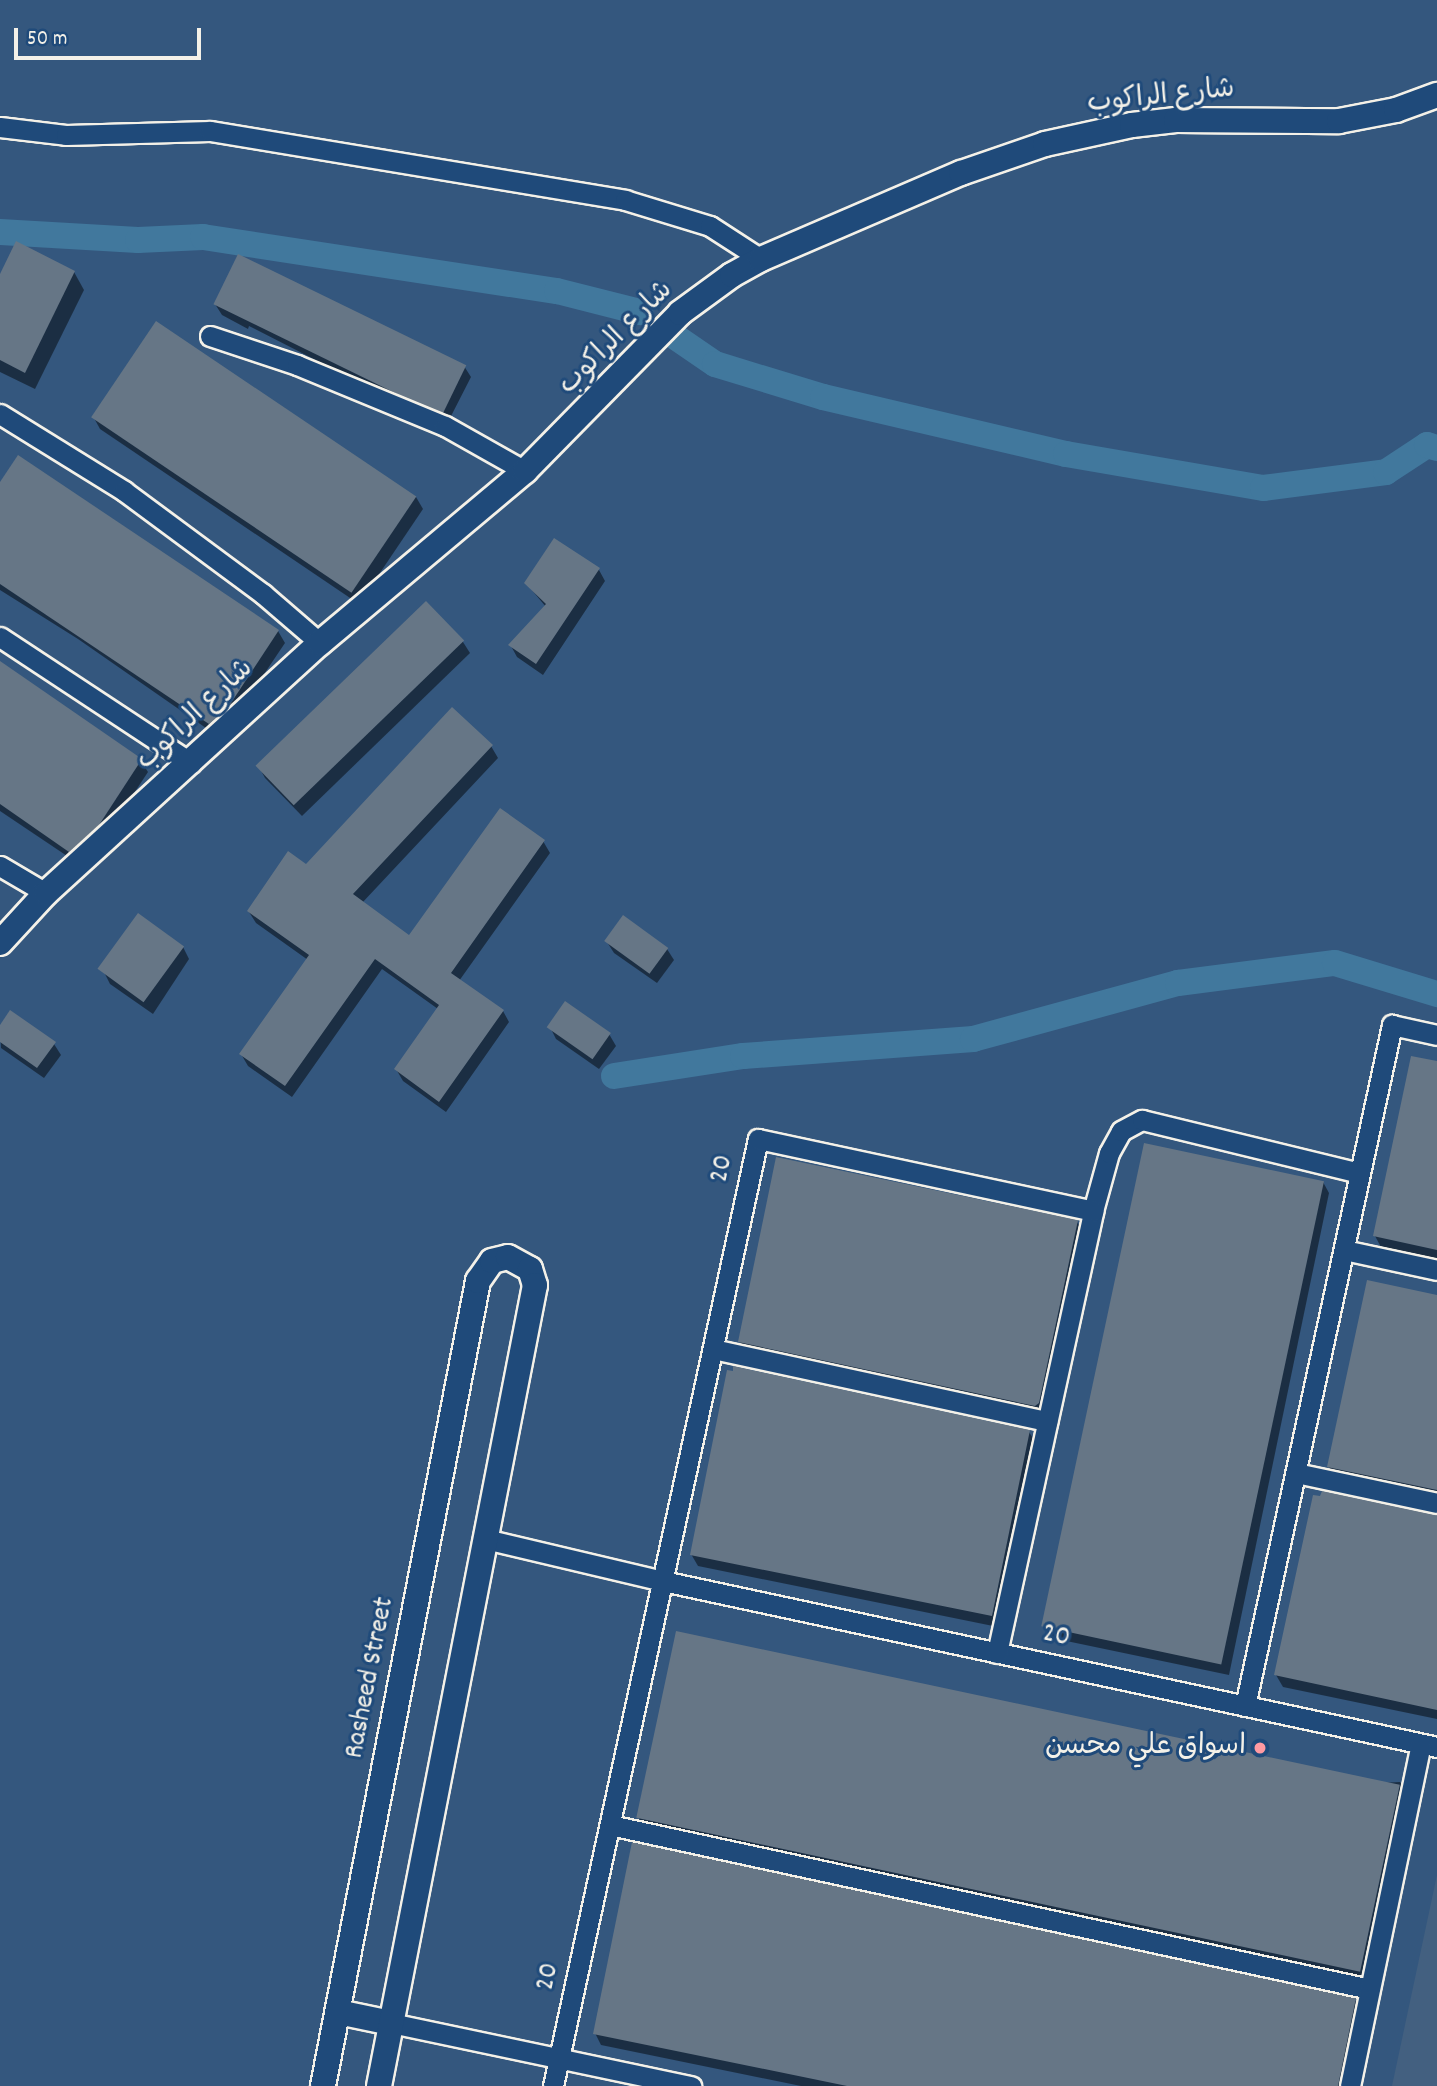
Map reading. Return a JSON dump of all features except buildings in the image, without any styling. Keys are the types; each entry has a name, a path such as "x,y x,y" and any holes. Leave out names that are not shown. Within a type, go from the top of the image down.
{"street":[{"name":"شارع الراكوب","path":"0,943 46,893 320,643 526,471 680,313 714,287 761,259 961,173 1003,157 1088,133 1132,125 1220,118 1339,121 1396,110 1437,96"},
{"path":"0,127 66,135 210,131 625,200 710,226 761,259"},
{"path":"209,336 297,365 445,426 526,471"},
{"path":"0,414 124,491 263,594 320,643"},
{"path":"0,637 191,762"},
{"path":"0,866 46,893"},
{"path":"1245,1706 1392,1025 1437,1035"},
{"path":"997,1653 1093,1211 1109,1153 1121,1131 1142,1120 1360,1173"},
{"name":"20","path":"554,2086 758,1139 1093,1211"},
{"path":"1344,1250 1437,1270"},
{"name":"Rasheed Street","path":"323,2086 478,1281 492,1261 508,1257 530,1269 535,1285 485,1539"},
{"path":"713,1349 1048,1421"},
{"path":"1296,1473 1437,1503"},
{"path":"379,2086 485,1539 663,1581"},
{"name":"20","path":"663,1581 1429,1746"},
{"path":"1350,2086 1370,1989 1429,1746"},
{"path":"610,1825 1370,1989"},
{"path":"338,2012 560,2056 691,2086"}],"shaded area":[{"path":"1437,1875 1437,2086 1392,2086"}],"waterway":[{"path":"0,232 138,240 203,237 557,291 640,312"},
{"path":"677,338 715,364 823,397 1066,454 1263,488 1386,472 1427,445 1437,448"},
{"path":"614,1076 743,1056 973,1039 1178,983 1335,963 1437,994"}],"place":[{"name":"اسواق علي محسن","path":"1260,1748"}]}
